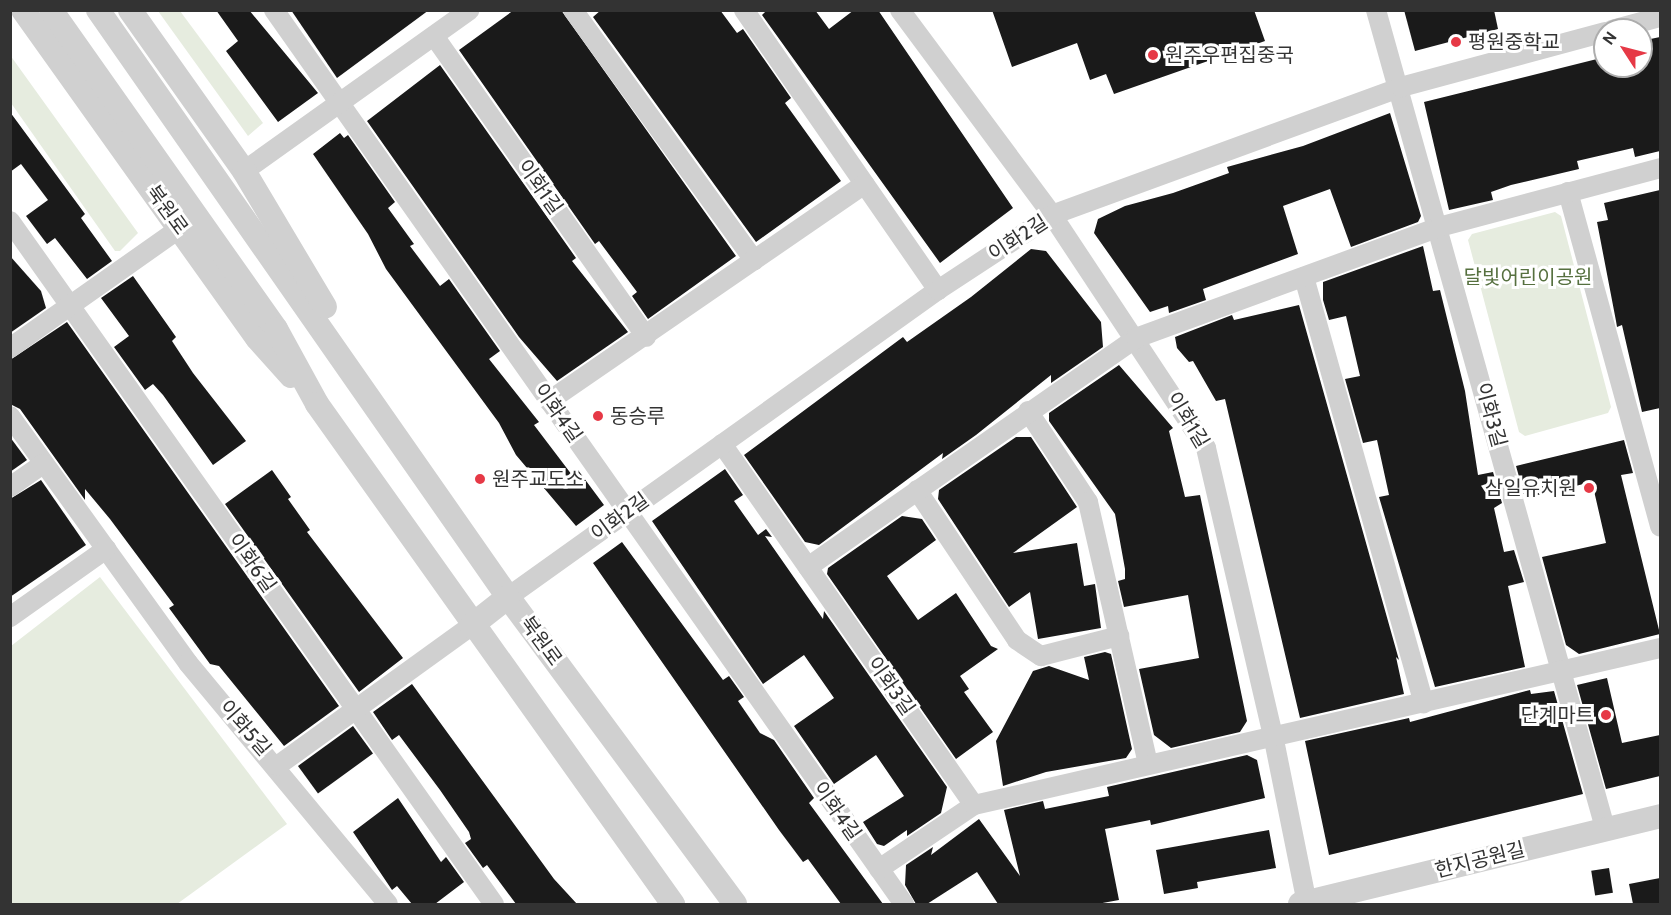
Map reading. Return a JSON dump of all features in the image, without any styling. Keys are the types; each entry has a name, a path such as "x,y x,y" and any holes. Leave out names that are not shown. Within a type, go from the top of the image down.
{"street":[{"name":"북원로","path":"23,10 257,338 317,404"},
{"name":"북원로","path":"51,10 276,328 317,404 471,626 673,904"},
{"name":"북원로","path":"98,10 354,372 508,597 735,904"},
{"name":"북원로","path":"130,10 244,171 322,299 354,372"},
{"name":"이화4길","path":"273,10 904,904"},
{"path":"244,171 470,10"},
{"path":"573,10 754,260"},
{"path":"744,10 938,290"},
{"name":"이화1길","path":"900,10 1052,215 1136,338 1206,448 1273,735 1303,904"},
{"name":"이화3길","path":"1376,10 1401,87 1605,828"},
{"name":"이화2길","path":"508,597 938,290 1052,215 1401,87 1593,35"},
{"name":"이화1길","path":"434,36 646,337"},
{"path":"808,567 1028,411 1136,338 1439,226 1660,168"},
{"path":"549,401 646,337 865,184"},
{"path":"1568,192 1660,527"},
{"name":"이화6길","path":"10,221 494,904"},
{"path":"10,348 180,228"},
{"path":"1304,277 1424,703"},
{"path":"1028,411 1088,502 1148,763"},
{"name":"이화5길","path":"10,416 188,663 277,765 388,904"},
{"name":"이화3길","path":"722,444 974,805"},
{"path":"10,488 43,464"},
{"path":"917,490 1017,640 1041,656 1119,636"},
{"path":"10,618 106,549"},
{"path":"277,765 508,597"},
{"path":"879,869 974,805 1148,763 1563,673 1660,648"},
{"name":"한지공원길","path":"1303,904 1341,900 1605,828 1660,816"}],"green space":[{"path":"158,11 180,11 263,123 248,136"},
{"path":"10,55 138,233 120,251 115,251 11,103"},
{"name":"달빛어린이공원","path":"1555,212 1561,216 1611,407 1608,413 1525,436 1519,432 1468,240 1472,234"},
{"path":"100,577 287,824 177,904 11,904 11,646"}],"building":[{"path":"216,10 249,10 318,93 278,122 226,51 238,41"},
{"path":"291,10 429,10 337,78"},
{"path":"514,10 561,10 736,256 648,319 632,296 637,292 599,241 595,244 459,50"},
{"path":"601,10 720,10 737,33 743,29 791,98 785,103 841,181 756,242 593,17"},
{"path":"767,10 815,10 829,29 854,10 878,10 1013,208 940,263 762,15"},
{"name":"원주우편집중국","path":"992,10 1254,10 1265,41 1114,94 1106,74 1090,80 1077,43 1012,67"},
{"path":"1404,10 1494,10 1498,29 1415,51"},
{"path":"1660,37 1660,151 1635,157 1633,148 1577,161 1579,169 1511,185 1491,192 1493,200 1449,210 1424,102 1593,60 1593,78 1653,78 1653,38"},
{"path":"440,65 576,258 572,261 628,332 557,381 519,337 367,121"},
{"path":"10,112 85,214 81,218 112,261 87,279 55,238 47,244 26,216 48,200 21,164 10,172"},
{"path":"1390,113 1421,216 1418,222 1351,247 1330,189 1283,206 1298,254 1203,289 1206,300 1169,313 1168,306 1150,312 1094,233 1098,219 1125,206 1173,193 1229,173 1227,167 1303,146"},
{"path":"340,133 344,138 348,135 395,202 388,208 414,244 410,246 440,286 449,279 500,351 489,359 539,422 534,425 572,475 578,470 604,505 576,526 516,455 499,423 386,269 368,234 313,154"},
{"path":"1660,190 1660,408 1642,412 1622,325 1617,327 1597,222 1608,220 1604,203"},
{"path":"1423,246 1433,291 1440,290 1465,391 1478,475 1493,472 1502,503 1494,508 1504,552 1514,550 1524,582 1508,586 1525,667 1435,687 1379,497 1389,495 1377,440 1363,443 1345,379 1360,376 1346,316 1329,320 1323,300 1323,282"},
{"path":"1031,249 1046,251 1101,322 1103,347 1051,383 1051,375 976,435 942,459 943,453 819,545 805,542 744,455 903,337 907,342 971,297"},
{"path":"10,256 41,291 46,308 10,333"},
{"path":"133,276 176,337 172,341 193,373 246,441 213,465 163,395 153,384 145,390 114,347 129,336 101,298"},
{"path":"1299,305 1399,660 1396,657 1404,694 1300,718 1225,399 1216,401 1193,361 1189,362 1177,348 1175,337 1232,315 1234,320"},
{"path":"67,322 339,706 284,746 219,666 210,664 169,608 174,605 110,519 85,489 85,500 20,409 10,404 10,360"},
{"path":"1119,365 1173,428 1169,431 1185,497 1200,495 1247,721 1240,732 1171,748 1154,735 1139,669 1199,658 1188,595 1124,607 1118,581 1125,579 1125,569 1115,514 1049,421 1049,413"},
{"path":"10,437 27,460 10,472"},
{"path":"1016,437 1031,437 1077,507 1013,553 1077,543 1084,586 1095,584 1101,628 1038,639 1030,592 1009,607 938,499 939,490"},
{"path":"1624,440 1633,473 1621,475 1660,634 1579,654 1566,645 1542,557 1606,543 1592,482 1525,498 1516,466"},
{"path":"725,469 743,495 734,501 758,535 766,529 772,537 765,536 823,619 824,611 947,787 941,813 907,836 907,830 884,846 877,844 863,822 904,796 876,755 834,784 794,726 834,698 804,655 763,684 652,521"},
{"path":"272,470 291,497 288,499 310,530 307,532 403,658 359,692 225,504"},
{"path":"41,480 86,545 10,597 10,499"},
{"path":"902,516 922,519 936,540 887,576 918,620 956,593 991,646 998,649 960,676 969,689 964,692 993,732 956,759 827,574 828,568"},
{"path":"622,542 723,680 729,676 744,697 738,701 760,733 774,740 814,798 809,803 883,904 841,904 808,859 803,862 779,830 593,563"},
{"path":"1105,652 1111,654 1132,749 1126,758 1046,772 1003,786 996,741 1033,671 1049,666 1089,680 1084,657"},
{"path":"1607,678 1622,743 1660,735 1660,776 1606,789 1577,685"},
{"path":"412,684 554,879 577,904 516,904 487,865 483,868 465,843 471,839 469,832 440,790 399,735 392,740 373,712"},
{"path":"1530,690 1531,694 1554,691 1583,794 1329,855 1305,741 1409,718 1410,722"},
{"path":"353,726 373,754 318,793 298,766"},
{"path":"1247,755 1257,760 1265,798 1151,825 1150,820 1105,829 1119,900 1097,904 998,904 977,872 927,904 916,904 905,885 906,865 933,847 931,855 979,819 1020,876 1004,810 1043,801 1045,809 1109,796 1107,787"},
{"path":"398,798 441,862 446,857 464,882 435,904 412,904 397,886 392,890 353,832"},
{"path":"1269,830 1276,868 1197,882 1198,888 1164,894 1156,850"},
{"path":"1609,868 1613,893 1595,896 1591,871"},
{"path":"1660,878 1660,904 1633,904 1629,884"}],"place":[{"name":"평원중학교","path":"1456,42"},
{"name":"원주우편집중국","path":"1153,55"},
{"name":"동승루","path":"598,416"},
{"name":"원주교도소","path":"480,479"},
{"name":"삼일유치원","path":"1589,488"},
{"name":"단계마트","path":"1606,715"}]}
